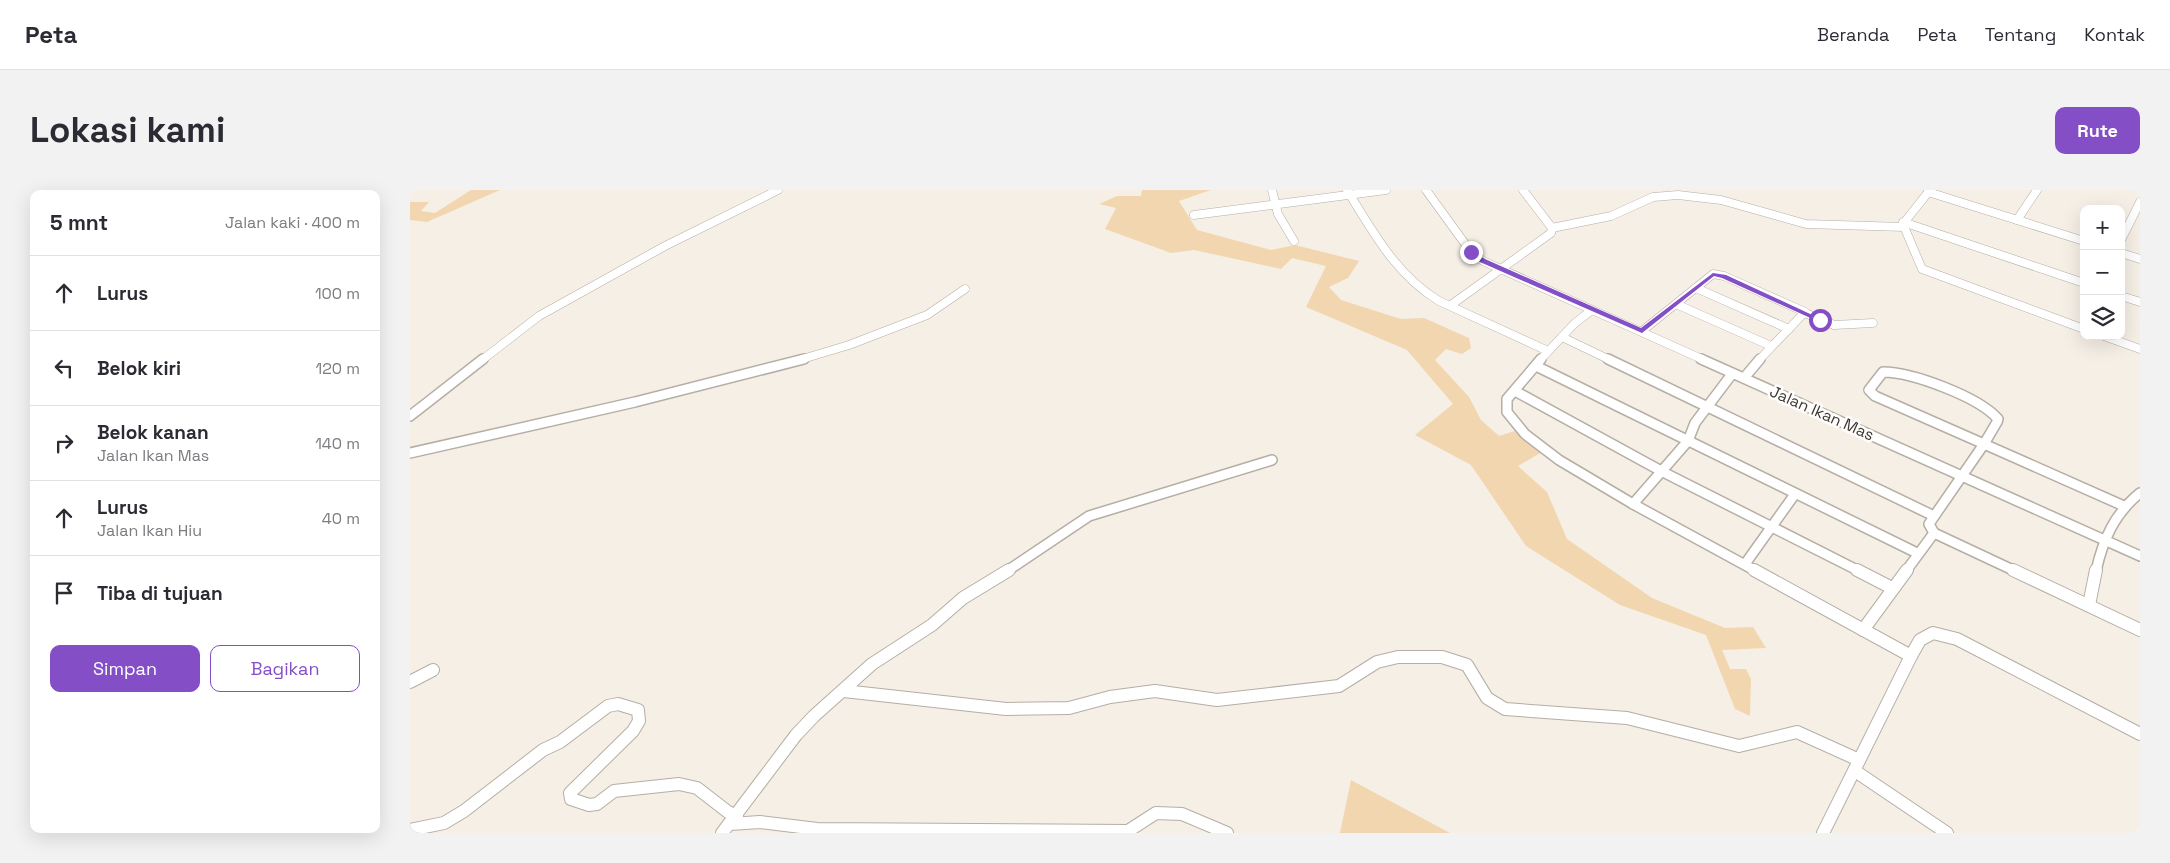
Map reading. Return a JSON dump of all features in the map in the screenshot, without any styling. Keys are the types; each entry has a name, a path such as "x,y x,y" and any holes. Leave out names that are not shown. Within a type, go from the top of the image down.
{"street":[{"path":"410,416 539,316 665,246 778,190"},
{"path":"1272,190 1274,204 1294,240"},
{"path":"1194,216 1348,192 1386,190"},
{"name":"Jalan Ikan Mas","path":"1426,190 1475,256 1642,331 1732,374 2140,556"},
{"path":"1523,190 1552,228"},
{"path":"2017,220 2037,190"},
{"path":"1903,225 1930,191 2080,239"},
{"path":"1348,192 1384,247 1412,283 1432,298 1451,305 1548,351"},
{"path":"1552,228 1611,216 1653,197 1678,195 1721,200 1806,224 1903,225 2080,282"},
{"path":"2125,232 2140,202"},
{"path":"1903,225 1912,241 1918,263 1922,269 2080,328"},
{"path":"1451,305 1550,235 1552,228"},
{"path":"2125,254 2140,259"},
{"path":"1642,331 1711,275 1718,275 1834,325 1873,323"},
{"path":"1696,288 1789,329"},
{"path":"410,453 635,402 794,362 849,346 927,315 965,289"},
{"path":"2125,297 2140,302"},
{"path":"1676,304 1771,346"},
{"path":"1592,310 1548,351 1507,399 1507,412 1525,434 1558,460 1633,504 1911,656"},
{"path":"1744,378 1771,346 1805,313"},
{"path":"1562,337 1934,516"},
{"path":"2115,340 2140,349"},
{"path":"1536,366 1917,553"},
{"path":"2124,506 1982,445 1875,396 1869,390 1883,372 1892,370 1984,406 1998,419 1982,445 1963,476 1929,524 1934,533 2140,630"},
{"path":"1633,504 1663,472 1688,441 1692,429 1732,374"},
{"path":"1515,391 1663,472 1892,588"},
{"path":"730,824 796,735 872,664 932,625 963,598 991,582 1089,516 1272,460"},
{"path":"1745,564 1770,526 1795,494"},
{"path":"2089,605 2104,540 2124,506 2140,494"},
{"path":"1863,630 1917,553 1934,533"},
{"path":"1823,833 1911,656 1924,636 1933,633 1957,638 2140,734"},
{"path":"844,691 1006,709 1069,708 1110,697 1155,691 1196,698 1234,699 1339,686 1386,659 1428,656 1457,660 1467,665 1487,698 1505,709 1627,718 1739,746 1797,732 1857,766 1946,833"},
{"path":"410,682 433,670"},
{"path":"410,830 444,822 464,811 543,750 560,742 608,706 618,704 638,710 639,721 628,736 570,793 571,799 589,805 597,804 614,791 679,784 697,788 728,812 730,824"},
{"path":"730,824 760,822 817,829 1128,831 1156,813 1182,814 1227,833"}],"shaded area":[{"path":"471,190 500,190 427,222 410,220 410,202 429,202 421,211 435,213"},
{"path":"1142,190 1211,190 1179,201 1197,230 1271,250 1295,245 1359,261 1348,278 1329,287 1341,300 1401,319 1424,318 1469,338 1471,348 1462,354 1446,349 1435,360 1469,397 1481,420 1499,436 1518,430 1542,452 1518,466 1547,492 1567,539 1652,598 1725,628 1753,627 1766,648 1722,650 1730,669 1746,669 1751,679 1750,716 1735,709 1706,635 1620,605 1526,546 1471,465 1415,435 1453,404 1407,350 1306,307 1326,266 1292,258 1281,269 1194,250 1171,253 1105,229 1116,208 1099,204 1117,196 1141,196"},
{"path":"1351,780 1450,833 1340,833"}],"route":[{"path":"1471,252 1482,261 1642,331 1713,274 1724,276 1802,310 1820,320"}]}
